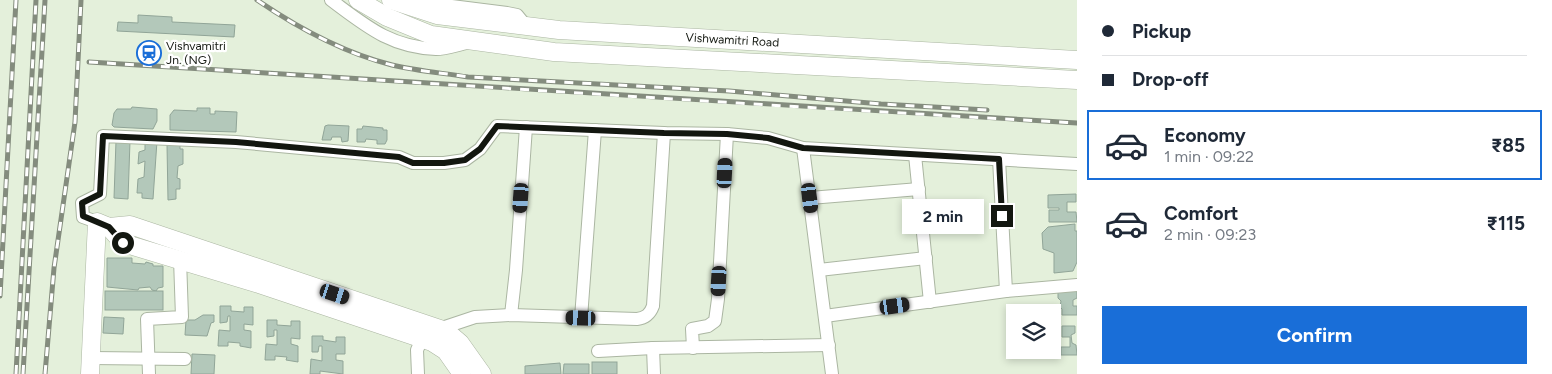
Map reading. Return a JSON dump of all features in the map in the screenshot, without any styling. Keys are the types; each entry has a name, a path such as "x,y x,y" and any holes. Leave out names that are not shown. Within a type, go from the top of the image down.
{"main road":[{"name":"Vishwamitri Road","path":"358,0 387,18 431,35 554,52 1077,80"},
{"name":"Vishwamitri Road","path":"391,0 437,15 559,30 1077,60"},
{"path":"103,225 123,243 430,331 446,331 460,343 482,374"},
{"path":"103,225 130,225 430,331"},
{"path":"90,366 103,225"},
{"path":"430,331 432,342 446,350 462,374"}],"street":[{"path":"332,0 375,32 401,42 437,49 476,41"},
{"path":"423,0 436,4 517,15 526,26"},
{"path":"103,225 83,216 82,203 100,194 103,136 236,142 399,157 413,163 444,163 465,160 480,149 497,126 727,134 768,138 803,148 1077,164"},
{"path":"511,315 526,127"},
{"path":"581,318 595,130"},
{"path":"418,374 417,350 430,331 475,317 511,315 637,319 646,317 653,306 664,133"},
{"path":"693,348 692,329 708,326 715,321 718,299 727,134"},
{"path":"803,148 832,374"},
{"path":"915,154 930,302"},
{"path":"999,159 1006,291"},
{"path":"810,198 919,189"},
{"path":"819,270 926,258"},
{"path":"149,374 147,319 182,317 180,260"},
{"path":"825,316 1006,291 1077,285"},
{"path":"598,351 653,348 829,345"},
{"path":"653,348 654,374"},
{"path":"90,366 148,358 185,359"}],"building":[{"path":"138,15 172,17 172,22 235,25 234,37 117,31 118,22 138,23"},
{"path":"132,107 157,109 157,121 153,129 114,127 112,125 114,113 117,109 131,109"},
{"path":"197,108 210,108 210,114 215,114 215,111 237,112 236,132 170,130 170,115 174,110 197,111"},
{"path":"325,126 349,126 348,141 342,142 341,137 322,140"},
{"path":"363,126 387,130 385,144 377,144 377,140 366,139 365,142 357,142 357,129 362,129"},
{"path":"145,140 157,141 153,199 142,198 142,193 137,193 138,179 144,177 145,161 138,164 139,152 145,150"},
{"path":"116,141 130,141 128,199 114,198"},
{"path":"180,143 180,149 183,149 183,164 178,166 177,178 180,179 180,189 176,189 176,199 168,200 167,145"},
{"path":"1076,194 1076,202 1067,202 1067,212 1076,212 1077,222 1049,222 1049,210 1059,210 1059,208 1048,208 1048,195"},
{"path":"1075,224 1075,231 1077,231 1077,262 1073,271 1054,273 1054,253 1043,249 1042,233 1048,227"},
{"path":"107,258 132,258 132,263 145,264 146,262 153,264 153,266 163,266 163,287 158,288 156,291 150,287 139,288 138,290 107,287"},
{"path":"1058,289 1077,290 1077,298 1073,300 1073,306 1077,306 1077,315 1062,315 1061,301 1058,298"},
{"path":"105,291 163,291 163,310 105,310"},
{"path":"220,306 231,306 231,311 244,312 244,307 253,307 253,325 244,324 244,330 251,331 251,348 240,346 240,343 228,342 228,346 218,346 219,330 230,331 230,316 228,316 227,322 220,323"},
{"path":"203,315 214,315 214,322 211,323 207,336 185,335 186,320 195,320"},
{"path":"104,317 124,318 123,334 103,333"},
{"path":"267,320 277,320 277,325 291,326 291,321 300,321 300,339 291,338 291,344 298,346 298,362 286,360 287,357 275,356 275,360 265,360 266,344 277,345 277,330 274,330 274,336 267,337"},
{"path":"1062,326 1075,326 1075,333 1071,335 1072,343 1076,345 1077,355 1061,355 1061,347 1070,347 1070,337 1062,337"},
{"path":"312,336 323,336 323,340 336,342 336,337 345,337 345,354 336,354 336,360 343,361 343,374 320,371 320,374 310,374 311,359 322,361 322,346 319,346 318,352 312,352"},
{"path":"192,354 215,355 214,374 191,374"},
{"path":"592,362 617,362 617,374 592,374"},
{"path":"560,363 561,374 525,374 525,366"},
{"path":"564,364 589,364 589,374 563,374"}],"railway":[{"path":"0,296 16,0"},
{"path":"16,374 36,0"},
{"path":"23,374 45,0"},
{"path":"45,374 54,268 75,122 81,0"},
{"path":"257,0 305,30 339,47 374,60 420,70 468,77 729,91 881,104 987,110"},
{"path":"89,62 1077,123"}],"place":[{"name":"Vishvamitri Jn. (NG)","path":"149,53"}],"route":[{"path":"123,243 109,227 83,216 82,203 100,194 103,136 236,142 399,157 413,163 444,163 465,160 480,149 497,126 727,134 768,138 803,148 999,159 1002,216"}]}
